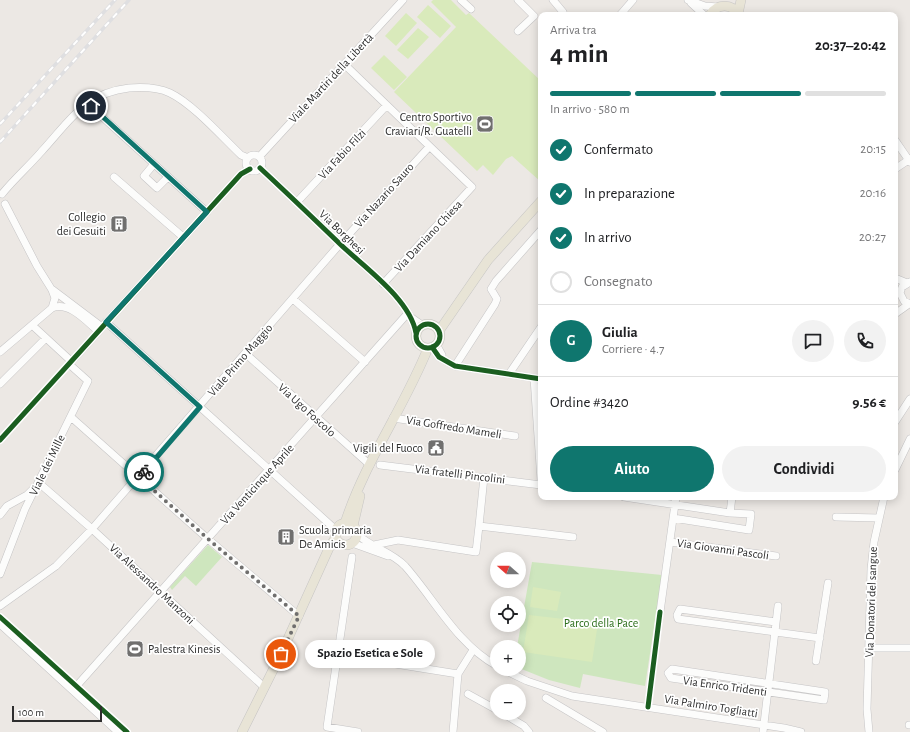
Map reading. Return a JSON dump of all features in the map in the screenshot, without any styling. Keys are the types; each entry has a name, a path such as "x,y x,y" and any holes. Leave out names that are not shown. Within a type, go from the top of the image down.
{"main road":[{"path":"739,12 741,0"},
{"path":"714,12 726,4 735,12"},
{"path":"436,328 451,313 488,260 538,204"},
{"path":"415,374 419,354 416,333 422,325 436,328"},
{"path":"316,580 336,549 350,544 356,539 352,527 358,500 393,418 415,374 432,346 439,338 436,328"},
{"path":"418,344 432,346"},
{"path":"242,732 299,616 340,525 352,527"},
{"path":"336,534 342,544 350,544"}],"street":[{"name":"Viale Martiri della Libertà","path":"259,157 403,0"},
{"path":"461,0 471,9"},
{"path":"518,0 534,16 518,31"},
{"path":"553,0 563,12"},
{"path":"622,12 632,0"},
{"path":"688,0 705,6 726,4"},
{"path":"688,0 701,12"},
{"path":"344,64 428,147"},
{"path":"52,308 55,298 52,290 2,207 5,198 1,193 42,152 77,110 87,103 113,90 143,87 161,90 171,94 188,105 241,155 248,158"},
{"path":"87,103 207,212"},
{"name":"Via Fabio Filzi","path":"297,202 386,106"},
{"path":"898,144 910,160 898,167"},
{"name":"Via Damiano Chiesa","path":"383,284 472,188 428,147"},
{"name":"Via Nazario Sauro","path":"340,244 428,147"},
{"path":"32,325 70,363 241,174 250,169 254,170 260,168 262,162 259,157 254,155 248,158 246,163 250,169"},
{"path":"154,164 144,176 157,188 168,176"},
{"name":"Via Borghesi","path":"260,168 383,284 408,314 422,325"},
{"path":"114,177 183,237"},
{"path":"452,364 494,304 496,299 491,289 496,281 538,233"},
{"name":"Viale Primo Maggio","path":"0,606 56,566 92,529 200,407 340,244"},
{"path":"898,279 908,281 901,293 898,302"},
{"path":"898,286 904,301 909,304 898,310"},
{"path":"52,290 102,327 200,407 270,469 336,534"},
{"path":"293,299 365,362"},
{"path":"1,349 52,308 60,306 67,308 102,327"},
{"name":"Via Borghesi","path":"408,314 416,333"},
{"name":"Via Venticinque Aprile","path":"73,690 408,314"},
{"path":"509,374 538,331"},
{"path":"0,384 46,338"},
{"path":"432,346 439,357 452,364 538,378"},
{"name":"Via Ugo Foscolo","path":"246,354 316,418 374,463"},
{"name":"Viale dei Mille","path":"0,574 25,509 88,381 70,363"},
{"path":"898,417 910,399"},
{"path":"71,417 208,539 299,616"},
{"name":"Via Goffredo Mameli","path":"393,418 515,436"},
{"path":"898,464 910,439"},
{"name":"Via fratelli Pincolini","path":"374,463 538,485"},
{"path":"374,545 398,540 476,552 484,477"},
{"path":"0,515 7,506 18,501 38,483"},
{"name":"Via Alessandro Manzoni","path":"38,483 92,529 264,687"},
{"path":"643,500 730,514 751,514 749,530 673,518"},
{"name":"Via Giovanni Pascoli","path":"660,612 675,500"},
{"path":"730,514 732,500"},
{"name":"Via Donatori del sangue","path":"869,732 867,709 870,569 883,500"},
{"path":"18,501 20,506 25,509"},
{"path":"836,517 879,518"},
{"path":"479,526 572,537"},
{"path":"352,527 374,545 396,559"},
{"path":"398,540 393,544 391,550 396,559 473,650 490,661"},
{"name":"Via Giovanni Pascoli","path":"670,542 776,556"},
{"path":"350,544 396,559"},
{"path":"352,556 339,655 327,727 358,732"},
{"path":"816,660 828,583"},
{"path":"764,728 778,606"},
{"path":"776,622 680,609 676,615 678,619 820,638"},
{"path":"0,624 118,732"},
{"path":"869,648 910,648"},
{"path":"455,731 458,674 473,650"},
{"path":"339,655 458,674"},
{"name":"Via Enrico Tridenti","path":"672,669 770,684 825,692 824,700 671,678 668,673 672,669"},
{"name":"Via Palmiro Togliatti","path":"517,676 572,696 764,728 801,732"},
{"path":"468,694 490,706"},
{"path":"546,698 603,732"},
{"name":"Via Donatori del sangue","path":"863,732 867,709"},
{"path":"514,720 524,726 529,732"}],"green space":[{"name":"Centro Sportivo Craviari/R. Guatelli","path":"433,0 451,0 466,15 469,13 538,78 538,179 512,156 506,159 493,175 483,165 477,171 394,92 456,27 431,2"},
{"path":"428,5 451,26 440,38 417,17"},
{"path":"406,13 417,23 396,46 385,36"},
{"path":"418,28 429,37 408,59 397,50"},
{"path":"384,55 407,77 394,90 371,68"},
{"path":"208,545 222,557 196,586 185,576 172,590 170,587"},
{"name":"Parco della Pace","path":"532,562 662,575 645,686 583,674 580,688 549,680 526,671 526,640 518,640 520,632 526,632 526,596"},
{"path":"533,587 561,592 557,611 530,607"},
{"path":"529,615 598,623 592,662 526,652 525,640"}],"railway":[{"path":"0,124 115,0"},
{"path":"0,142 129,0"}],"cycle path":[{"path":"260,168 340,244 385,284 405,308 412,320 416,333"},
{"path":"0,440 241,174 250,169"},
{"path":"428,324 437,327 440,336 437,345 428,348 419,345 416,336 419,327 428,324"},
{"path":"432,347 439,357 455,366 538,379"},
{"path":"648,707 660,612"},
{"path":"0,617 127,732"}],"way so far":[{"path":"144,472 139,477 208,539 299,616 281,654"}],"place":[{"name":"Centro Sportivo Craviari/R. Guatelli","path":"485,124"},
{"name":"Collegio dei Gesuiti","path":"119,224"},
{"name":"Vigili del Fuoco","path":"436,448"},
{"name":"Scuola primaria De Amicis","path":"286,537"},
{"name":"Palestra Kinesis","path":"135,649"},
{"name":"Spazio Esetica e Sole","path":"281,654"}],"route":[{"path":"91,106 207,212 106,322 200,407 144,472"}]}
